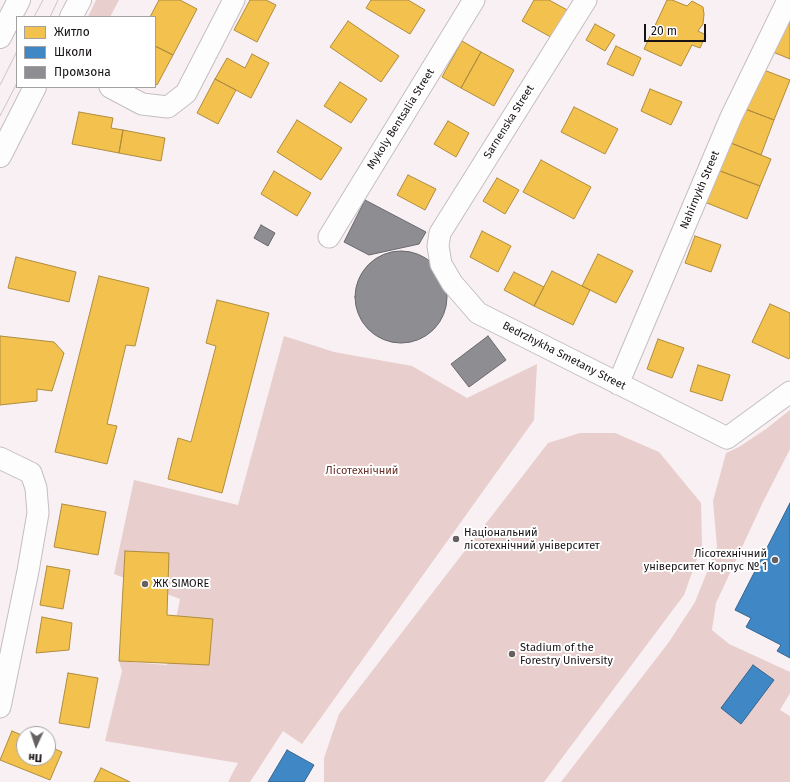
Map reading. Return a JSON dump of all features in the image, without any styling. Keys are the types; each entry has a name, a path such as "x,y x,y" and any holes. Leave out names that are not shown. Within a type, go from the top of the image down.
{"main road":[{"path":"0,37 19,0"},
{"path":"72,16 80,0"},
{"path":"0,156 34,88"}],"street":[{"path":"112,88 142,104 168,107 186,94 234,0"},
{"name":"Mykoly Bentsalia Street","path":"329,237 474,0"},
{"name":"Sarnenska Street","path":"438,246 440,233 586,0"},
{"name":"Nahirnykh Street","path":"618,384 731,117 788,0"},
{"name":"Bedrzhykha Smetany Street","path":"438,246 440,264 452,283 478,314 727,438 790,392"},
{"path":"0,458 31,473 36,488 38,513 28,571 0,707"}],"green space":[{"path":"96,0 119,0 111,16 88,16"},
{"name":"Лісотехнічний","path":"284,336 334,352 412,366 467,398 537,364 534,420 302,744 283,731 250,782 228,782 238,763 105,741 122,671 119,661 167,665 180,599 114,574 134,480 238,505"},
{"path":"790,410 790,449 763,502 716,603 712,630 729,644 790,672 790,693 780,710 790,716 790,782 561,782 669,642 695,602 717,547 713,501 726,453 739,447 766,429"},
{"name":"Stadium of the Forestry University","path":"580,433 615,433 659,452 701,503 702,545 684,595 544,782 324,782 324,758 339,714 548,443"}],"building: Житло":[{"path":"159,0 180,0 197,9 173,55 156,46 156,16 151,16"},
{"path":"250,0 266,0 276,5 257,42 234,30"},
{"path":"371,0 408,0 425,10 410,34 366,8"},
{"path":"534,0 549,0 571,12 556,40 522,21"},
{"path":"667,0 672,0 687,6 692,1 703,7 703,24 698,31 706,35 700,48 692,45 681,66 644,49"},
{"path":"348,21 399,56 381,82 330,47"},
{"path":"786,21 790,23 790,59 773,52"},
{"path":"595,24 615,35 605,51 586,40"},
{"path":"462,41 481,52 461,88 442,77"},
{"path":"156,46 173,55 157,85 156,84"},
{"path":"616,46 641,58 633,76 607,64"},
{"path":"481,52 514,70 494,106 461,88"},
{"path":"252,54 269,63 251,98 215,79 227,58 245,68"},
{"path":"756,67 790,80 774,120 740,107"},
{"path":"215,79 236,90 218,124 197,113"},
{"path":"340,82 367,99 351,123 324,106"},
{"path":"650,89 682,102 671,125 641,111"},
{"path":"574,107 618,129 605,154 561,132"},
{"path":"740,107 774,120 761,155 726,141"},
{"path":"79,112 113,118 111,128 123,130 119,153 72,144"},
{"path":"297,120 342,148 321,180 277,152"},
{"path":"448,121 469,133 456,157 434,144"},
{"path":"123,130 165,138 161,161 119,153"},
{"path":"726,141 771,159 760,186 715,169"},
{"path":"541,160 591,187 574,219 523,192"},
{"path":"715,169 760,186 747,219 702,201"},
{"path":"274,171 311,193 297,216 261,194"},
{"path":"408,175 436,189 425,210 397,195"},
{"path":"497,178 519,190 505,214 483,201"},
{"path":"482,231 511,246 498,272 470,257"},
{"path":"695,236 721,245 711,272 685,263"},
{"path":"598,254 633,271 616,303 582,286"},
{"path":"16,257 76,272 69,302 8,288"},
{"path":"552,271 590,290 573,325 534,306"},
{"path":"514,272 544,287 534,306 504,290"},
{"path":"99,276 149,288 135,346 126,345 107,424 117,426 107,464 55,452"},
{"path":"217,300 269,313 222,493 168,479 178,438 191,442 216,346 206,343"},
{"path":"770,304 790,313 789,359 752,342"},
{"path":"0,336 54,342 64,353 52,391 37,389 37,401 0,405"},
{"path":"658,339 684,348 672,378 647,369"},
{"path":"698,365 730,375 722,401 690,391"},
{"path":"62,504 106,512 98,555 54,547"},
{"name":"ЖК SIMORE","path":"125,551 169,553 167,615 213,619 209,665 119,661"},
{"path":"47,566 70,570 63,609 40,605"},
{"path":"42,617 72,623 69,650 36,653"},
{"path":"68,673 98,678 89,728 59,723"},
{"path":"12,731 16,733 16,766 56,766 50,780 0,760"},
{"path":"56,749 62,752 56,766"},
{"path":"101,768 130,782 94,782"}],"building: Школи":[{"name":"Лісотехнічний університет Корпус № 1","path":"790,503 790,658 777,651 781,645 746,627 751,618 735,610"},
{"path":"753,665 774,680 741,724 721,708"},
{"path":"287,750 314,765 304,782 268,782"}],"building: Промзона":[{"path":"365,200 426,232 419,244 369,255 344,242"},
{"path":"261,225 275,233 268,246 254,238"},
{"path":"401,251 419,255 433,265 443,279 447,297 443,315 433,329 419,339 401,343 383,339 369,329 359,315 355,297 359,279 369,265 383,255"},
{"path":"488,336 506,360 469,387 451,364"}],"tram line":[{"path":"35,16 43,0"},
{"path":"50,16 58,0"},
{"path":"0,85 16,53"},
{"path":"0,116 16,85"}],"place":[{"name":"Національний лісотехнічний університет","path":"456,539"},
{"name":"Лісотехнічний університет Корпус № 1","path":"775,560"},
{"name":"ЖК SIMORE","path":"145,584"},
{"name":"Stadium of the Forestry University","path":"512,654"}]}
